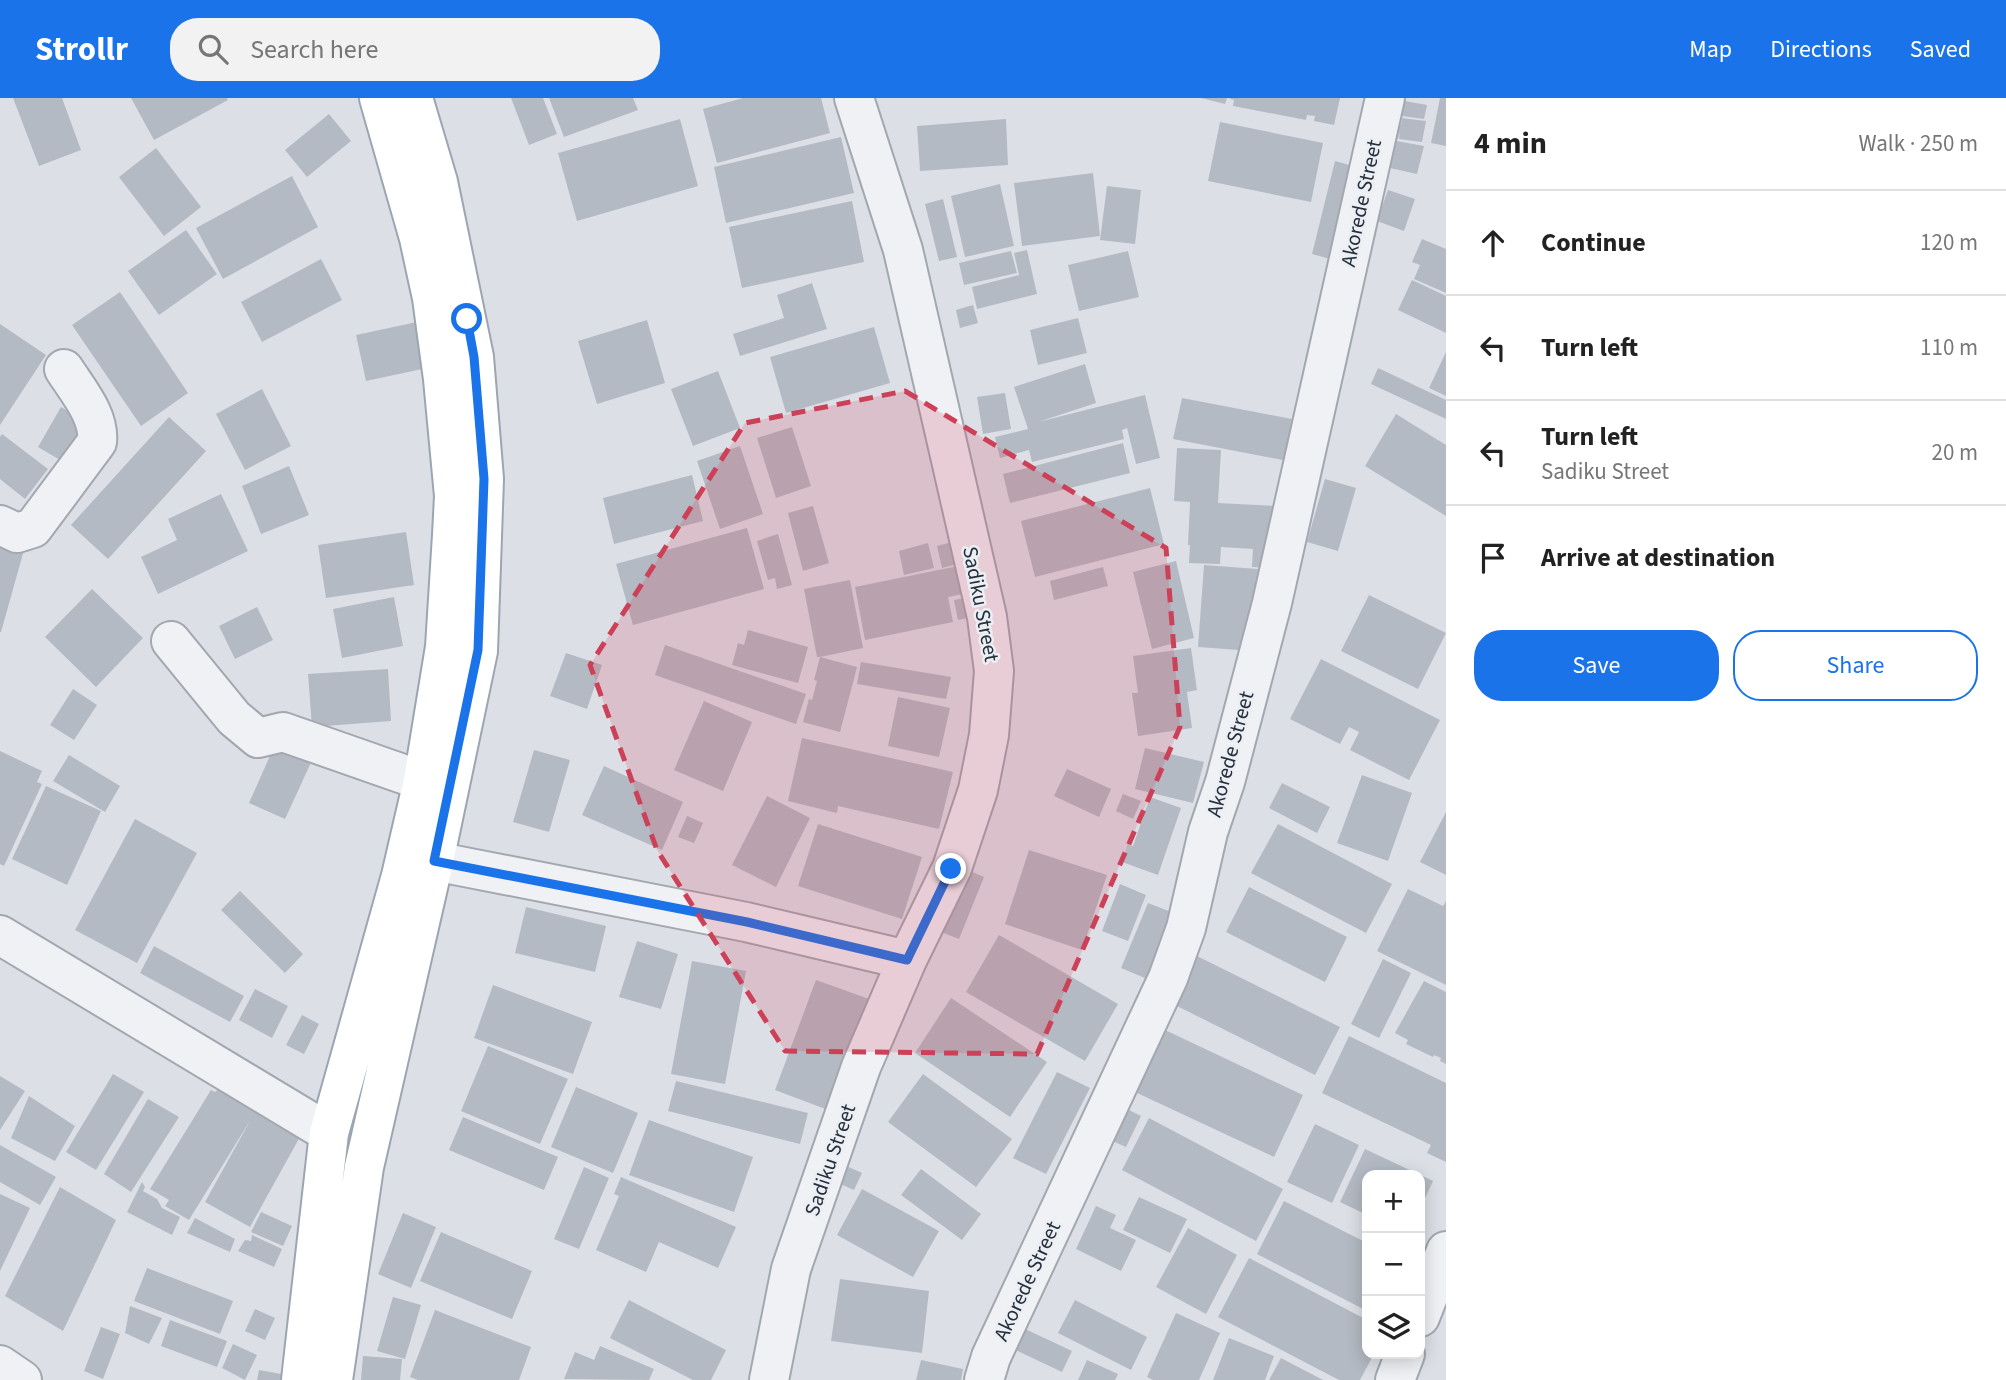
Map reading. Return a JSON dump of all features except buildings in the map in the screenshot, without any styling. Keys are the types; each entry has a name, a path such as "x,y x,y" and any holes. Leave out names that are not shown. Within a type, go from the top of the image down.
{"main road":[{"path":"301,1380 329,1133 461,649 454,496 432,298 422,250 379,98"},
{"path":"333,1380 364,1167 434,861 484,479 474,357 438,182 413,98"}],"street":[{"name":"Sadiku Street","path":"769,1380 791,1269 861,1067 907,960 951,869 978,790 989,735 994,671 987,617 903,250 854,98"},
{"name":"Akorede Street","path":"984,1380 992,1357 1168,978 1186,928 1208,832 1272,603 1385,98"},
{"path":"0,525 17,533 33,528 97,442 98,429 94,418 64,369"},
{"path":"171,641 234,718 258,738 283,732 423,781"},
{"path":"434,861 747,922 907,960"},
{"path":"0,935 329,1133"},
{"path":"1425,1304 1446,1251"},
{"path":"1395,1380 1403,1359"},
{"path":"0,1365 22,1380"}],"highlighted area":[{"path":"905,391 1166,548 1180,727 1037,1054 785,1051 657,850 590,665 745,423"}],"route":[{"path":"467,319 474,357 484,479 478,650 434,861 747,922 907,960 951,869"}]}
